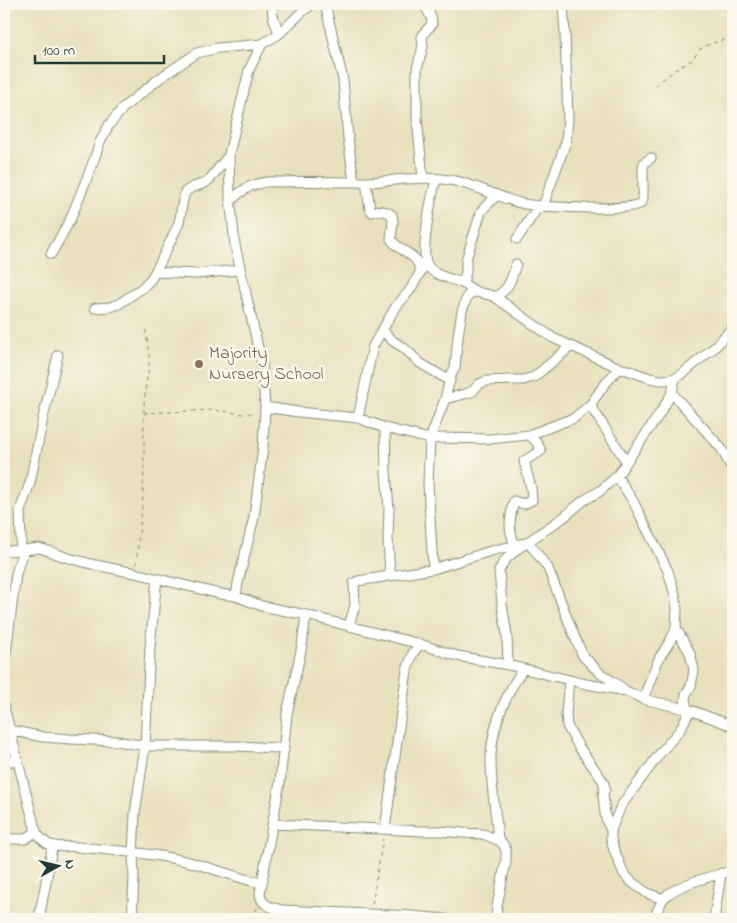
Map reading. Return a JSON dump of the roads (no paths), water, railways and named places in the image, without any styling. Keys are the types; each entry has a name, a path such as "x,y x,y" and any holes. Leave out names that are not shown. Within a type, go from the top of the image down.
{"street":[{"path":"272,4 273,16 279,34"},
{"path":"50,254 70,220 100,142 109,125 124,107 160,78 197,53 218,48 262,44 279,34 312,4"},
{"path":"325,4 342,80 354,182"},
{"path":"423,178 417,119 417,69 423,46 422,37 432,24 431,17 424,4"},
{"path":"517,239 536,210 543,206 566,142 568,119 563,4"},
{"path":"236,596 254,517 263,447 265,408 262,365 234,245 230,202 229,154 249,70 262,44"},
{"path":"95,308 119,304 142,288 151,279 179,223 185,192 210,179 229,154"},
{"path":"230,202 240,192 263,182 366,182 423,178 454,180 482,188 522,204 580,208 622,208 640,203 643,196 644,163 651,158"},
{"path":"436,179 426,238 426,263 434,271 476,292"},
{"path":"366,182 370,209 372,212 387,212 392,215 391,239 396,246 417,261 420,266 420,272"},
{"path":"461,283 466,272 466,260 481,212 497,195"},
{"path":"358,418 373,346 395,308 410,290 426,263"},
{"path":"496,297 505,291 516,264"},
{"path":"155,272 196,274 239,270"},
{"path":"433,569 428,483 430,439 455,368 462,312 470,293 476,292 496,297 553,338 622,369 654,379 663,380 681,375 715,347 733,327"},
{"path":"382,330 420,363 450,381"},
{"path":"445,399 468,393 479,384 487,381 524,380 534,377 570,346"},
{"path":"4,668 16,574 23,550 20,511 30,483 58,355"},
{"path":"265,408 358,418 385,428 430,439 490,439 529,435 574,418 590,405 616,371 622,369"},
{"path":"508,665 508,635 502,604 499,571 504,561 516,550 564,517 583,501 600,491 617,476 672,393 675,378"},
{"path":"672,393 720,448 733,470"},
{"path":"590,405 626,461"},
{"path":"385,428 386,472 390,509 388,540 390,576"},
{"path":"515,546 509,525 512,506 514,501 524,504 532,500 524,460 542,452 536,441 529,435"},
{"path":"617,476 633,501 668,571 677,608 676,628 673,639 658,662 643,699"},
{"path":"349,626 355,605 354,583 358,581 433,569 528,542"},
{"path":"528,542 548,568 583,656 600,673 626,691 643,699 689,710 733,726"},
{"path":"4,551 39,548 95,565 236,596 262,606 306,615 420,644 457,656 508,665 586,684 626,691"},
{"path":"132,919 135,814 144,746 150,647 157,578"},
{"path":"306,615 302,646 288,714 280,782 260,892 261,899 264,904 282,910 445,919"},
{"path":"663,899 632,883 624,874 614,850 611,830 621,806 661,752 680,730 689,710 685,699 691,686 694,670 690,653 676,628"},
{"path":"385,829 407,670 413,653 420,644"},
{"path":"498,840 492,785 492,743 504,702 523,669"},
{"path":"569,680 566,714 567,726 579,747 603,780 605,788 603,794 605,814 611,830"},
{"path":"4,708 7,729 36,832 41,839 52,846 133,853 166,858 193,863 256,882 263,880"},
{"path":"7,729 43,736 117,741 144,746 238,746 284,750"},
{"path":"4,762 17,760"},
{"path":"272,824 422,831 439,830 463,834 483,834 498,840 506,850 506,861 496,919"},
{"path":"4,838 25,840 36,832"},
{"path":"38,919 50,866 52,846"},
{"path":"654,919 663,899 672,890 733,870"},
{"path":"714,919 721,873"}],"place":[{"name":"Majority Nursery School","path":"199,364"}]}
